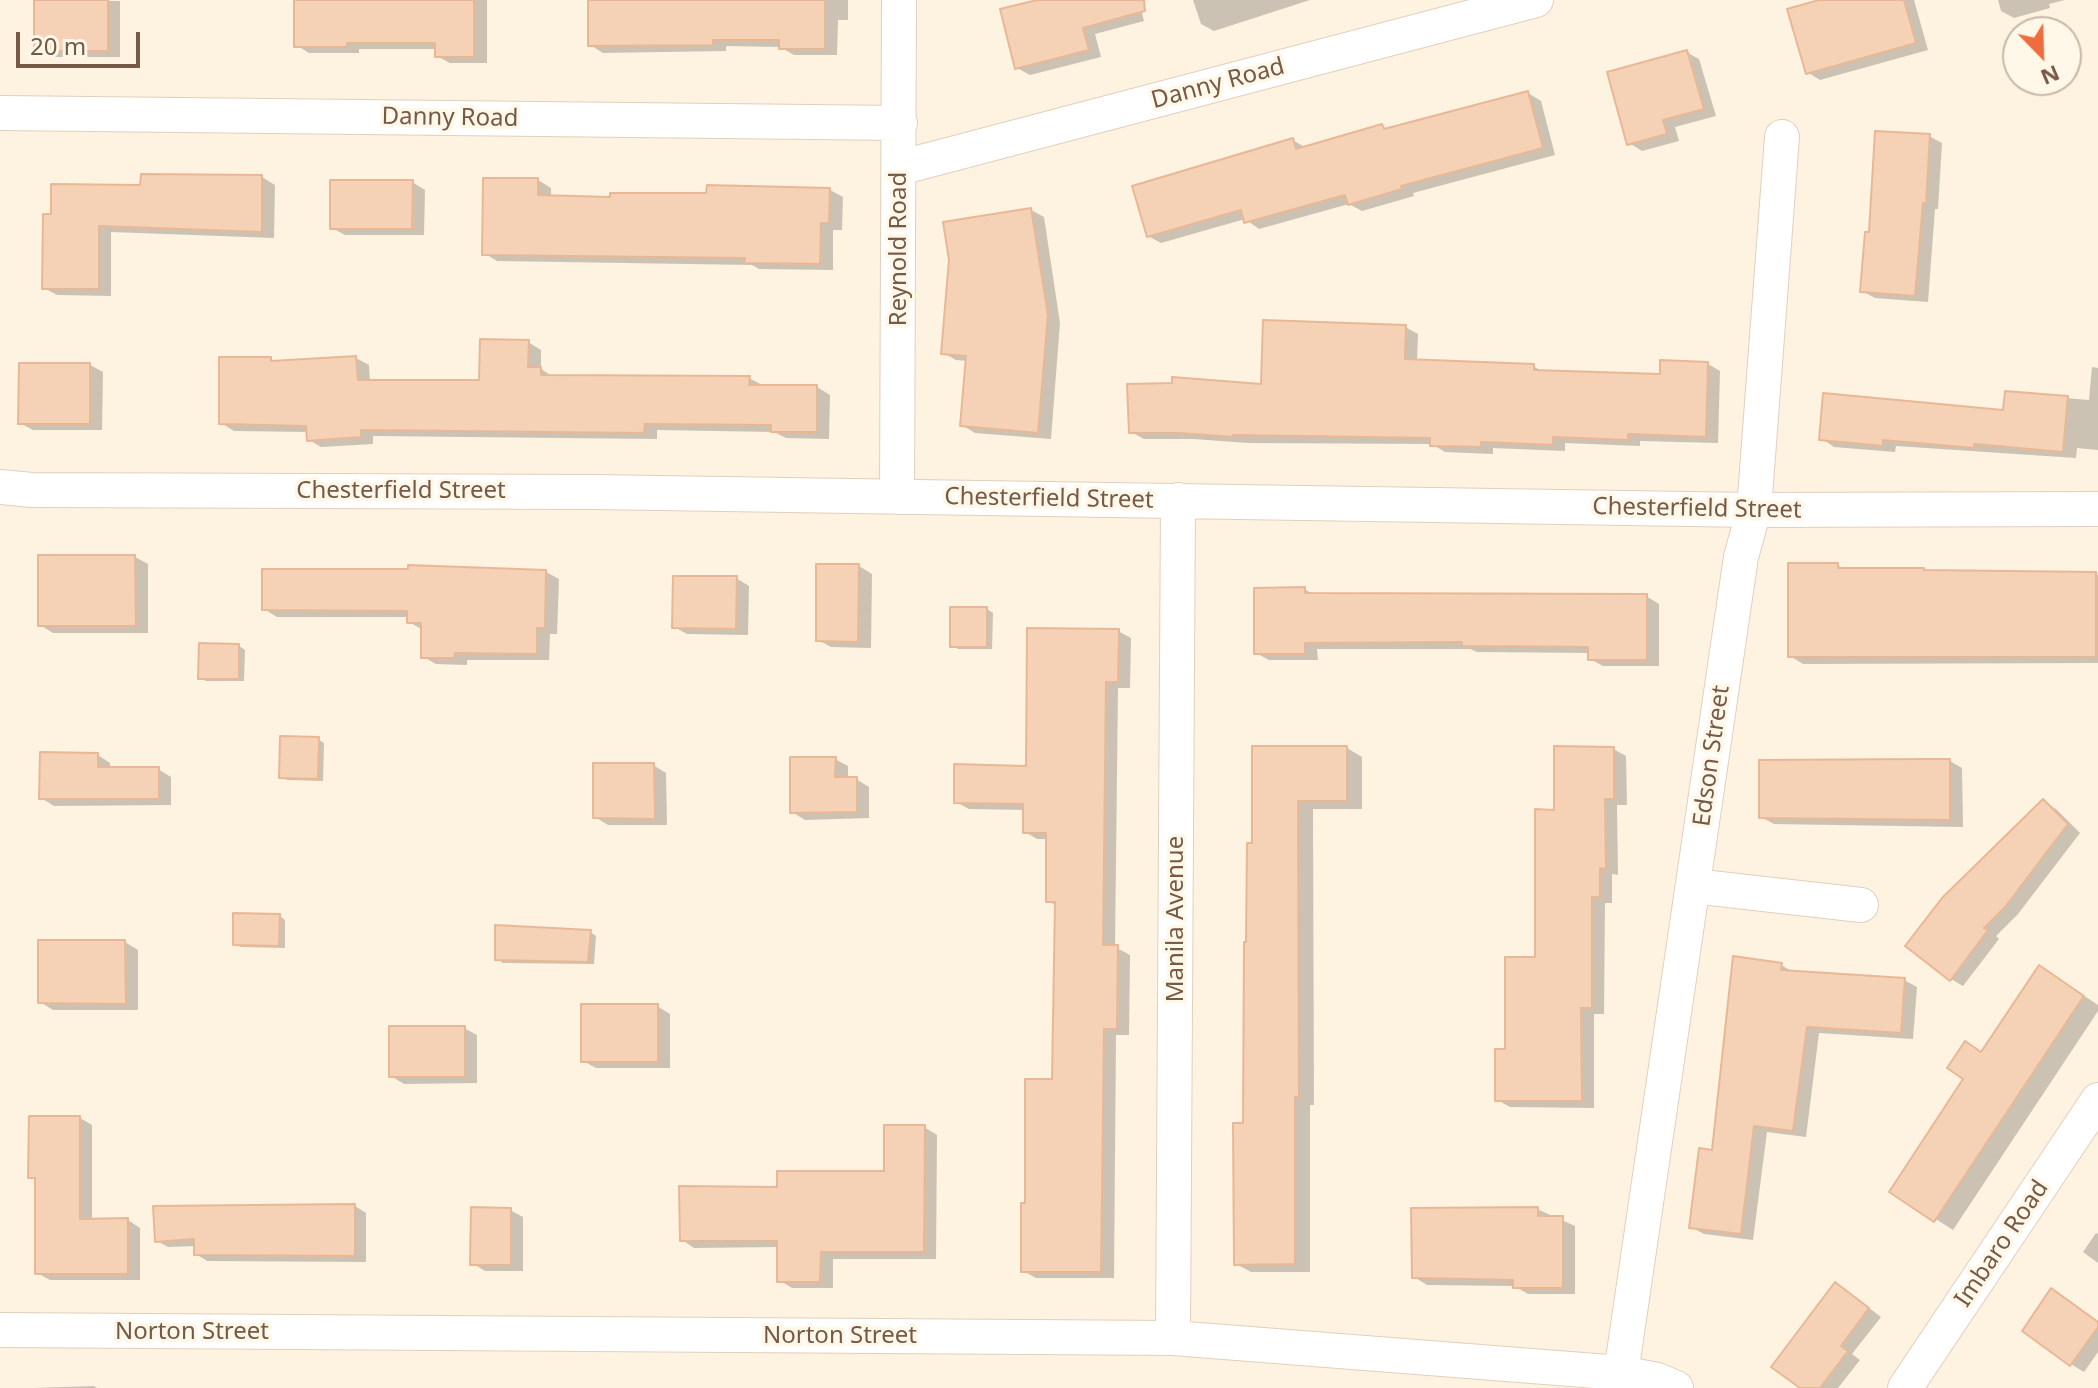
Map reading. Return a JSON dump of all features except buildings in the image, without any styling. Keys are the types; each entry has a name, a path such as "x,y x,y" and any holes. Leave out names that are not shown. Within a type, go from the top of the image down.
{"street":[{"name":"Reynold Road","path":"897,497 899,0"},
{"name":"Danny Road","path":"899,168 1536,0"},
{"name":"Danny Road","path":"0,113 900,123"},
{"name":"Edson Street","path":"1621,1373 1741,557 1754,510 1782,137"},
{"name":"Chesterfield Street","path":"0,487 32,490 594,492 1754,510 2098,509"},
{"name":"Manila Avenue","path":"1173,1338 1178,500"},
{"path":"1693,886 1861,905"},
{"name":"Imbaro Road","path":"1905,1388 2098,1100"},
{"name":"Norton Street","path":"0,1330 1173,1338 1621,1373 1657,1380 1676,1388"}]}
